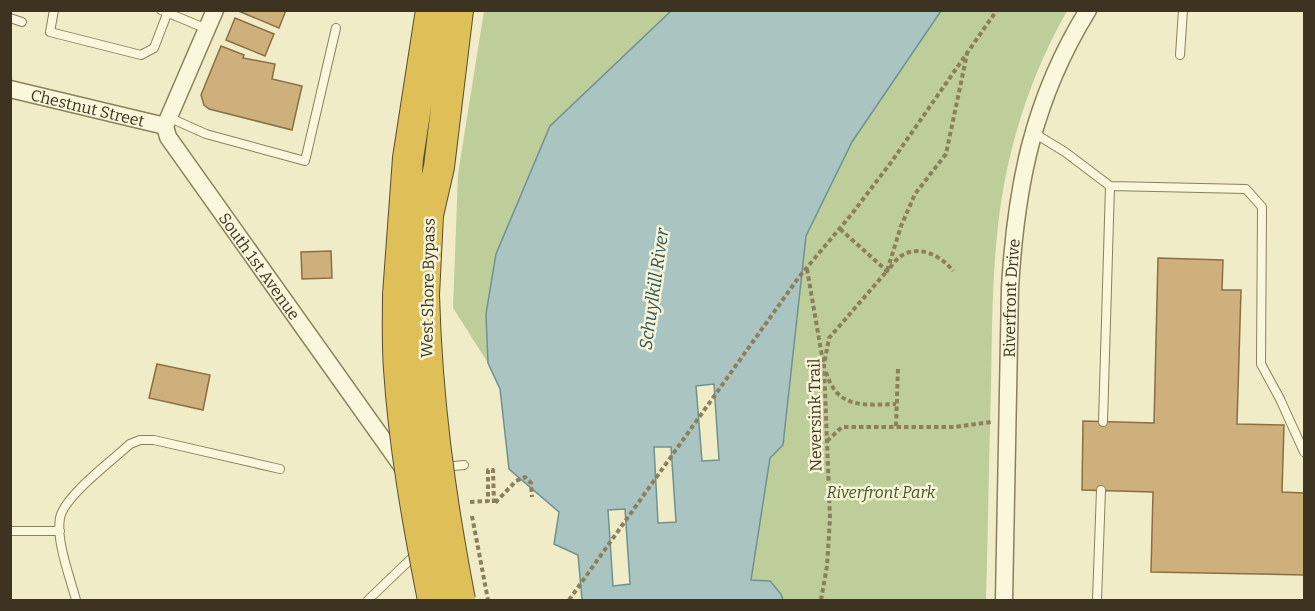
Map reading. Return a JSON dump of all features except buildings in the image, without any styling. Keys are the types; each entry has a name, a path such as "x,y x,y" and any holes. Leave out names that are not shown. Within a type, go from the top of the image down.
{"highway":[{"path":"408,158 408,68 416,10"},
{"name":"West Shore Bypass","path":"431,10 408,158 411,295 426,366 443,511 460,600"},
{"name":"West Shore Bypass","path":"433,600 416,514 399,368 411,295 439,167 458,10"}],"street":[{"path":"167,122 215,10"},
{"name":"Riverfront Drive","path":"1004,600 1013,238 1018,199 1034,132 1049,87 1088,10"},
{"name":"Chestnut Street","path":"10,89 167,122"},
{"name":"South 1st Avenue","path":"167,122 168,137 388,444 411,470 428,507"}],"lane":[{"path":"54,10 50,32 141,55 154,48 164,12 207,29"},
{"path":"1180,56 1183,10"},
{"path":"10,18 22,22"},
{"path":"167,122 305,161 336,28"},
{"path":"1034,132 1110,186 1246,189 1262,207 1261,364 1305,452"},
{"path":"1103,422 1110,186"},
{"path":"76,600 60,539 60,518 69,500 130,444 140,440 154,440 280,470"},
{"path":"428,468 464,465"},
{"path":"1097,600 1101,490"},
{"path":"10,531 60,531"},
{"path":"368,600 432,537"}],"path":[{"path":"569,600 799,277 892,161 997,10"},
{"name":"Neversink Trail","path":"821,600 827,566 830,518 824,365 829,338 887,271 901,226 915,194 946,154 967,52"},
{"path":"839,229 887,271 901,256 917,251 934,254 946,261 953,271"},
{"path":"806,268 824,365 829,383 836,394 851,402 897,404"},
{"path":"896,426 898,368"},
{"path":"826,441 842,427 954,427 1007,420"},
{"path":"464,465 488,600"},
{"path":"470,502 488,501 488,470 493,470 494,504 516,481 525,477 531,483 532,497"}],"green space":[{"path":"484,11 671,11 550,126 486,314 488,363 453,308 458,174"},
{"name":"Riverfront Park","path":"941,11 1067,11 1031,88 1014,142 1002,198 996,246 993,306 986,600 783,600 781,594 751,581 770,458 783,445 806,236 852,143"}],"water":[{"name":"Schuylkill River","path":"671,11 941,11 852,142 806,236 783,445 770,458 751,580 770,581 783,600 582,600 578,555 554,544 559,512 509,469 500,389 488,363 486,314 496,254 550,126","holes":["714,384 719,460 702,461 696,386","654,447 671,447 676,522 658,523","625,509 630,584 613,586 608,510"]}]}
